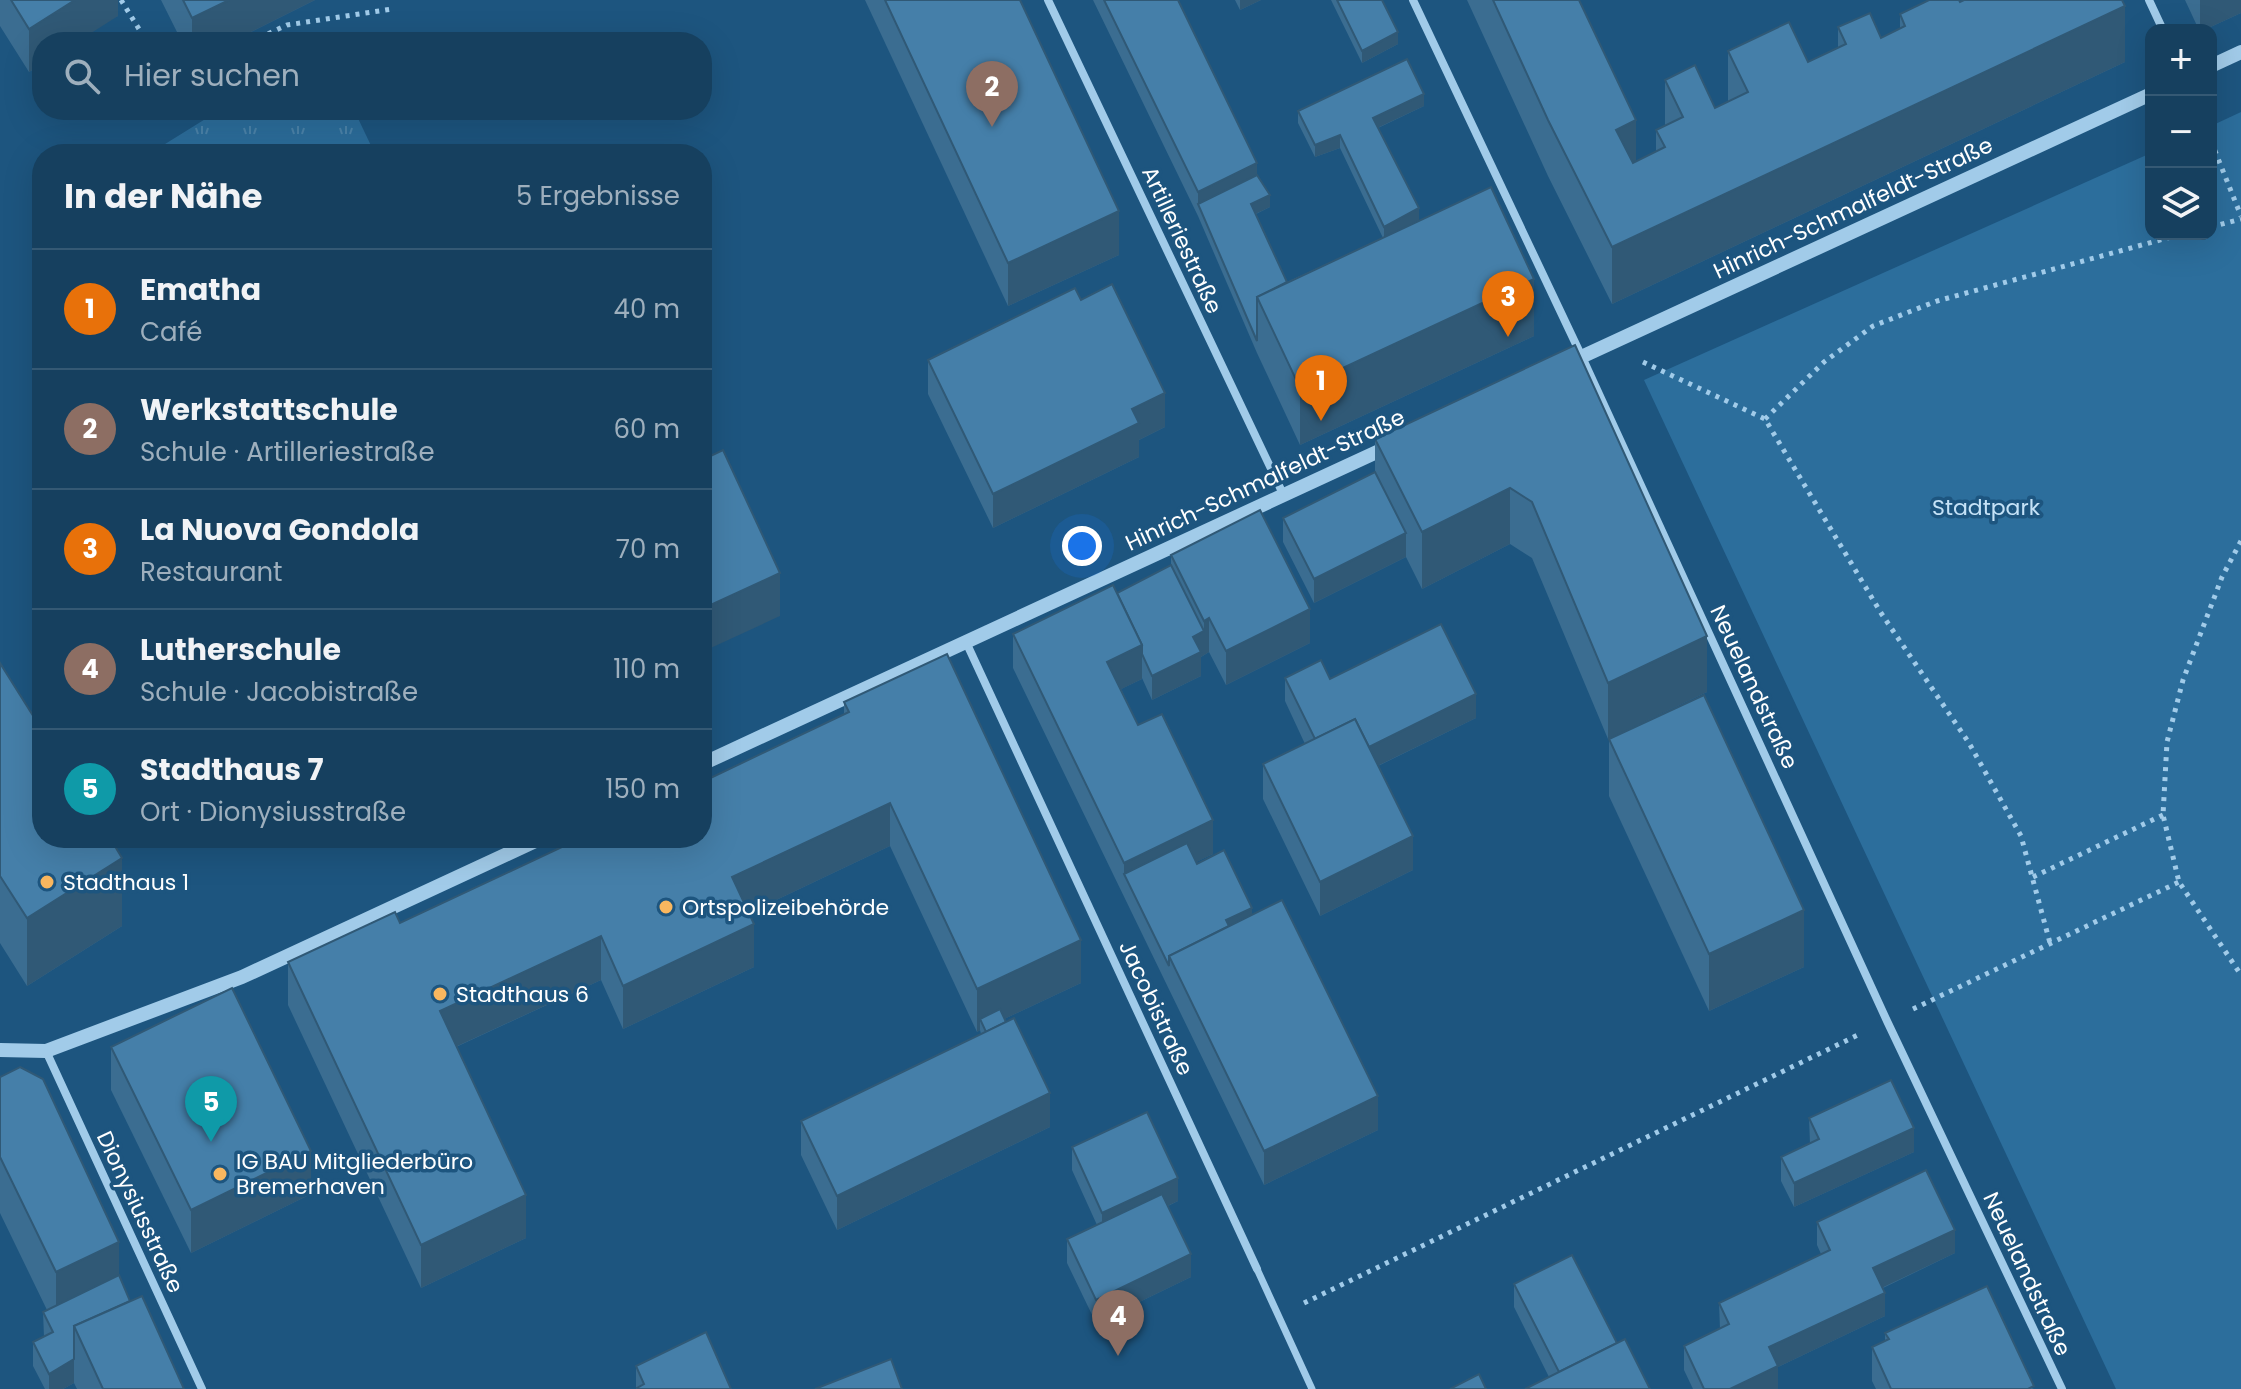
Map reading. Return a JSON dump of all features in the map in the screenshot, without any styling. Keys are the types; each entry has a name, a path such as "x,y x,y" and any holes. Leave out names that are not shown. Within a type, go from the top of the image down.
{"street":[{"name":"Artilleriestraße","path":"1048,0 1284,496"},
{"name":"Neuelandstraße","path":"1413,0 1582,357 1887,1021 2062,1389"},
{"path":"2149,0 2160,24"},
{"path":"2217,63 2241,52"},
{"name":"Hinrich-Schmalfeldt-Straße","path":"1554,370 2147,96"},
{"name":"Hinrich-Schmalfeldt-Straße","path":"712,759 1412,436"},
{"name":"Jacobistraße","path":"966,642 1312,1389"},
{"path":"0,1050 46,1051 242,977 520,848"},
{"name":"Dionysiusstraße","path":"46,1051 202,1389"}],"path":[{"path":"121,0 141,32"},
{"path":"272,32 287,25 392,9"},
{"path":"2217,156 2241,217 2217,225"},
{"path":"1765,419 1824,362 1873,326 1937,301 2160,240"},
{"path":"1611,344 1665,373 1765,419 1881,613 1969,743 2021,836 2050,943"},
{"path":"2241,541 2222,577 2183,680 2167,742 2163,815 2179,882 2241,975"},
{"path":"2033,877 2163,815"},
{"path":"1278,1316 2179,882"}],"green space":[{"name":"Stadtpark","path":"2241,112 2241,1389 2116,1389 1644,380 2145,156 2145,240 2217,240 2217,123"},
{"path":"204,120 359,120 370,144 165,144"}],"building":[{"path":"11,0 75,0 29,29"},
{"path":"183,0 229,0 192,18"},
{"path":"885,0 1020,0 1119,211 1008,263"},
{"path":"1104,0 1178,0 1257,163 1198,192"},
{"path":"1337,0 1382,0 1398,32 1362,51"},
{"path":"1493,0 1579,0 1636,120 1616,130 1633,163 1665,147 1656,130 1683,117 1665,80 1695,65 1715,108 1748,92 1728,51 1789,22 1808,62 1846,44 1838,27 1870,13 1881,38 1905,26 1900,14 1929,0 2122,0 2125,6 1612,247 1548,120"},
{"path":"1407,59 1424,94 1373,118 1419,208 1384,227 1340,135 1315,145 1298,111"},
{"path":"1257,175 1270,195 1251,204 1287,282 1257,297 1257,341 1198,204"},
{"path":"1491,187 1534,279 1300,388 1257,297"},
{"path":"1112,284 1165,393 1132,409 1139,423 993,494 928,360 1075,288 1081,300"},
{"path":"1575,345 1707,636 1608,683 1532,502 1510,488 1422,532 1375,439"},
{"path":"723,450 780,573 712,604 712,455"},
{"path":"1375,472 1406,533 1314,579 1283,518"},
{"path":"1260,510 1310,609 1226,651 1209,618 1204,621 1171,555"},
{"path":"1171,565 1204,631 1193,637 1201,652 1152,676 1142,654 1142,645 1117,593"},
{"path":"1113,585 1142,645 1107,662 1138,725 1162,714 1213,820 1124,863 1013,634"},
{"path":"1441,624 1476,694 1369,747 1355,719 1315,739 1285,678 1321,660 1330,679"},
{"name":"Stadthaus 6","path":"947,654 1081,940 977,989 890,803 732,877 754,924 623,986 601,936 440,1011 526,1195 421,1245 288,962 395,912 400,923 560,848 712,848 712,777 849,712 844,702"},
{"path":"0,663 32,714 32,848 116,848 122,858 27,918 0,876"},
{"path":"1704,695 1804,910 1709,954 1609,739"},
{"path":"1355,719 1413,836 1320,882 1263,764"},
{"path":"1187,843 1197,864 1224,850 1252,908 1226,920 1229,926 1169,956 1169,966 1124,874"},
{"path":"1282,900 1378,1096 1264,1151 1169,956"},
{"path":"232,988 311,1151 191,1210 111,1047"},
{"path":"1000,1009 1006,1022 986,1032 980,1019"},
{"path":"1014,1018 1050,1093 837,1196 801,1121"},
{"path":"20,1067 43,1079 119,1242 56,1272 0,1157 0,1077"},
{"path":"1891,1080 1914,1128 1794,1183 1781,1157 1819,1139 1809,1118"},
{"path":"1147,1112 1178,1178 1102,1213 1072,1147"},
{"path":"1926,1170 1955,1230 1873,1268 1885,1293 1769,1347 1778,1366 1730,1389 1704,1389 1684,1346 1729,1324 1719,1303 1830,1250 1817,1222"},
{"path":"1162,1194 1191,1254 1096,1300 1067,1239"},
{"path":"1572,1255 1617,1343 1559,1372 1514,1284"},
{"path":"119,1275 130,1301 74,1326 74,1359 49,1374 33,1342 53,1332 43,1312"},
{"path":"1987,1286 2034,1386 2028,1389 1891,1389 1872,1347 1889,1339 1885,1333"},
{"path":"142,1296 184,1389 103,1389 74,1326"},
{"path":"706,1332 731,1389 637,1388 644,1384 636,1366"},
{"path":"1625,1339 1650,1389 1525,1389"},
{"path":"891,1359 902,1389 815,1389"},
{"path":"1479,1374 1486,1389 1450,1389"}],"place":[{"name":"Werkstattschule","path":"992,127"},
{"name":"La Nuova Gondola","path":"1508,337"},
{"name":"Ematha","path":"1321,421"},
{"name":"Stadthaus 1","path":"47,882"},
{"name":"Ortspolizeibehörde","path":"666,907"},
{"name":"Stadthaus 6","path":"440,994"},
{"name":"Stadthaus 7","path":"211,1142"},
{"name":"IG BAU Mitgliederbüro Bremerhaven","path":"220,1174"},
{"name":"Lutherschule","path":"1118,1356"}]}
